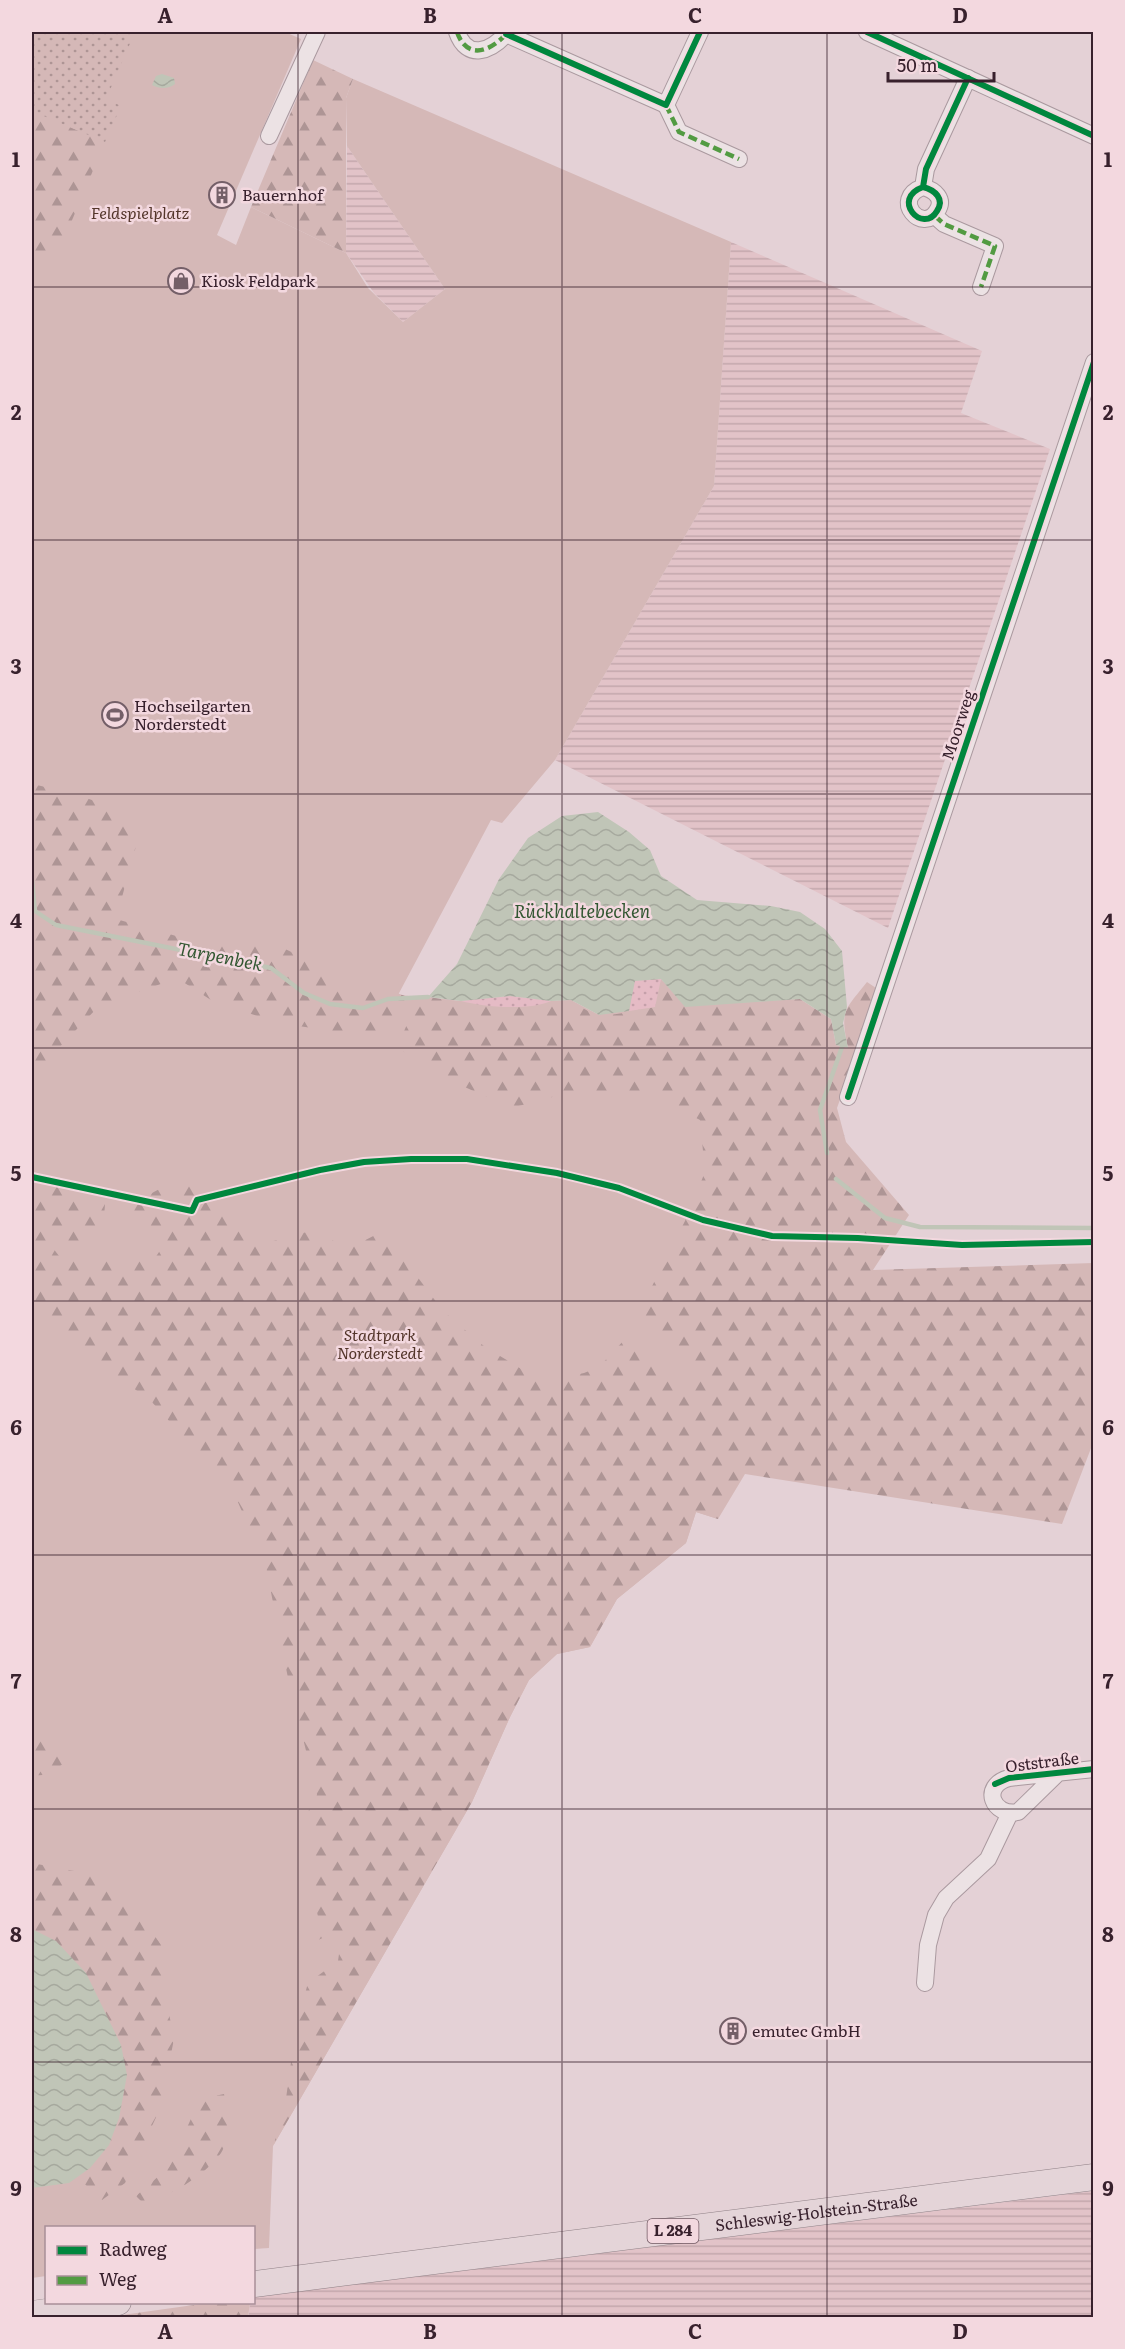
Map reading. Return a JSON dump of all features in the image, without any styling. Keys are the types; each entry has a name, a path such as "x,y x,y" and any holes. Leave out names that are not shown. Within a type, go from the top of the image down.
{"main road":[{"name":"Schleswig-Holstein-Straße","path":"255,2284 1094,2177"},
{"path":"32,2314 104,2304"}],"street":[{"path":"269,136 317,32"},
{"path":"458,32 464,44 478,50 493,47 506,33 666,105 679,132 739,159"},
{"path":"666,105 700,32"},
{"path":"867,32 1094,136"},
{"path":"923,188 926,169 968,78"},
{"path":"923,188 933,190 939,197 940,208 934,216 921,219 911,212 909,204 910,197 916,190 923,188"},
{"path":"934,216 944,224 995,246 981,287"},
{"name":"Moorweg","path":"848,1097 1094,362"},
{"name":"Oststraße","path":"1058,1773 1025,1807 1010,1813 1003,1811 993,1799 992,1791 1000,1780 1009,1778 1094,1769"},
{"path":"925,1983 928,1945 936,1915 946,1898 988,1859 1010,1813"}],"shaded area":[{"path":"347,146 445,289 403,322 374,293 346,253"},
{"path":"731,242 982,351 961,413 1050,449 888,928 555,760 714,486"},
{"path":"1093,2191 1093,2317 248,2318 250,2304 255,2304 255,2297"}],"green space":[{"name":"Stadtpark Norderstedt","path":"32,32 285,32 301,39 217,235 236,245 251,207 346,253 368,288 403,322 445,289 347,146 346,98 353,79 731,242 714,486 555,760 502,823 491,820 398,995 461,1001 510,996 551,1001 571,1000 599,1015 634,980 661,979 685,1006 800,999 718,1519 696,1512 686,1543 617,1599 590,1647 557,1654 529,1680 472,1802 273,2146 269,2248 255,2249 255,2226 45,2226 45,2276 32,2278"},
{"path":"32,32 135,32 106,99 121,106 105,142 32,111"},
{"path":"313,60 353,79 346,98 346,253 251,207"},
{"path":"32,111 105,142 59,251 32,251"},
{"path":"32,784 68,792 101,803 141,828 116,919 215,947 241,943 277,945 318,965 329,983 347,988 381,987 405,996 403,1009 384,1039 279,1023 214,1002 177,978 98,1007 32,1076"},
{"path":"661,979 685,1006 800,999 831,1019 836,1045 848,1048 844,1018 849,1006 867,982 879,990 837,1108 846,1142 909,1215 873,1270 1093,1263 1093,1443 1062,1524 745,1474 718,1519 696,1512 686,1543 617,1599 590,1647 557,1654 529,1680 472,1802 273,2146 284,2113 296,2026 308,1983 338,1961 340,1947 331,1934 316,1941 320,1925 313,1895 315,1853 303,1821 317,1795 288,1678 266,1567 234,1493 151,1401 32,1314 32,1177 105,1204 103,1230 75,1244 43,1235 59,1256 112,1261 153,1261 163,1246 134,1222 131,1204 169,1184 208,1186 227,1210 266,1243 314,1230 348,1249 383,1231 443,1311 485,1347 543,1382 584,1373 599,1367 626,1338 686,1397 698,1375 640,1310 685,1221 705,1172 700,1120 644,1091 575,1091 511,1108 436,1074 397,1047 417,1002 428,997 470,1003 544,1005 564,1001 595,1014 608,1015 655,1007"},
{"path":"32,1735 53,1739 66,1746 63,1764 44,1774 32,1774"},
{"path":"37,1864 96,1875 125,1896 165,1950 164,1988 174,2039 160,2109 125,2183 102,2200 77,2177 90,2168 109,2145 119,2118 127,2075 56,1941 32,1929 32,1866"},
{"path":"224,2094 227,2133 221,2153 205,2170 186,2184 165,2196 144,2204 136,2196 169,2167 200,2099"},
{"path":"201,2304 250,2304 248,2317 108,2317"}],"sand":[{"path":"661,979 655,1007 629,1011 634,980"},
{"path":"510,996 551,1001 531,1006 506,1007 461,1001"}],"water":[{"path":"162,74 174,78 175,84 164,88 152,85 156,76"},
{"name":"Rückhaltebecken","path":"598,812 629,832 650,850 661,876 697,900 771,906 800,912 825,929 842,951 847,1007 843,1023 848,1048 836,1045 831,1019 800,999 685,1007 661,979 635,981 629,1011 599,1015 571,1000 551,1001 510,996 461,1001 428,997 457,964 499,879 528,838 562,816"},
{"path":"32,1929 56,1941 86,1973 121,2045 127,2075 119,2118 109,2145 90,2168 69,2183 32,2188"}],"waterway":[{"name":"Tarpenbek","path":"32,881 35,911 56,925 271,968 304,993 330,1004 363,1008 388,999 428,997"},
{"path":"827,1153 820,1110 842,1047"},
{"path":"836,1179 885,1218 920,1227 1094,1228"}],"marked path":[{"path":"457,32 461,41 473,50 487,48 506,34"},
{"path":"666,105 679,132 739,159"},
{"path":"935,216 944,224 995,246 981,287"}],"cycle path":[{"path":"506,32 506,34 666,105 700,32"},
{"path":"867,32 1094,136"},
{"path":"923,187 935,193 940,203 937,211 931,217 924,219 912,212 909,199 914,192 923,187 926,169 968,78"},
{"path":"848,1097 1094,362"},
{"path":"32,1177 192,1211 197,1200 320,1170 364,1162 467,1159 557,1173 619,1188 703,1220 772,1236 858,1238 962,1245 1094,1242"},
{"path":"995,1784 1009,1778 1094,1769"}],"place":[{"name":"Bauernhof","path":"222,195"},
{"name":"Kiosk Feldpark","path":"181,281"},
{"name":"Hochseilgarten Norderstedt","path":"115,715"},
{"name":"emutec GmbH","path":"733,2031"}],"park label":[{"name":"Feldspielplatz","path":"140,213"}]}
